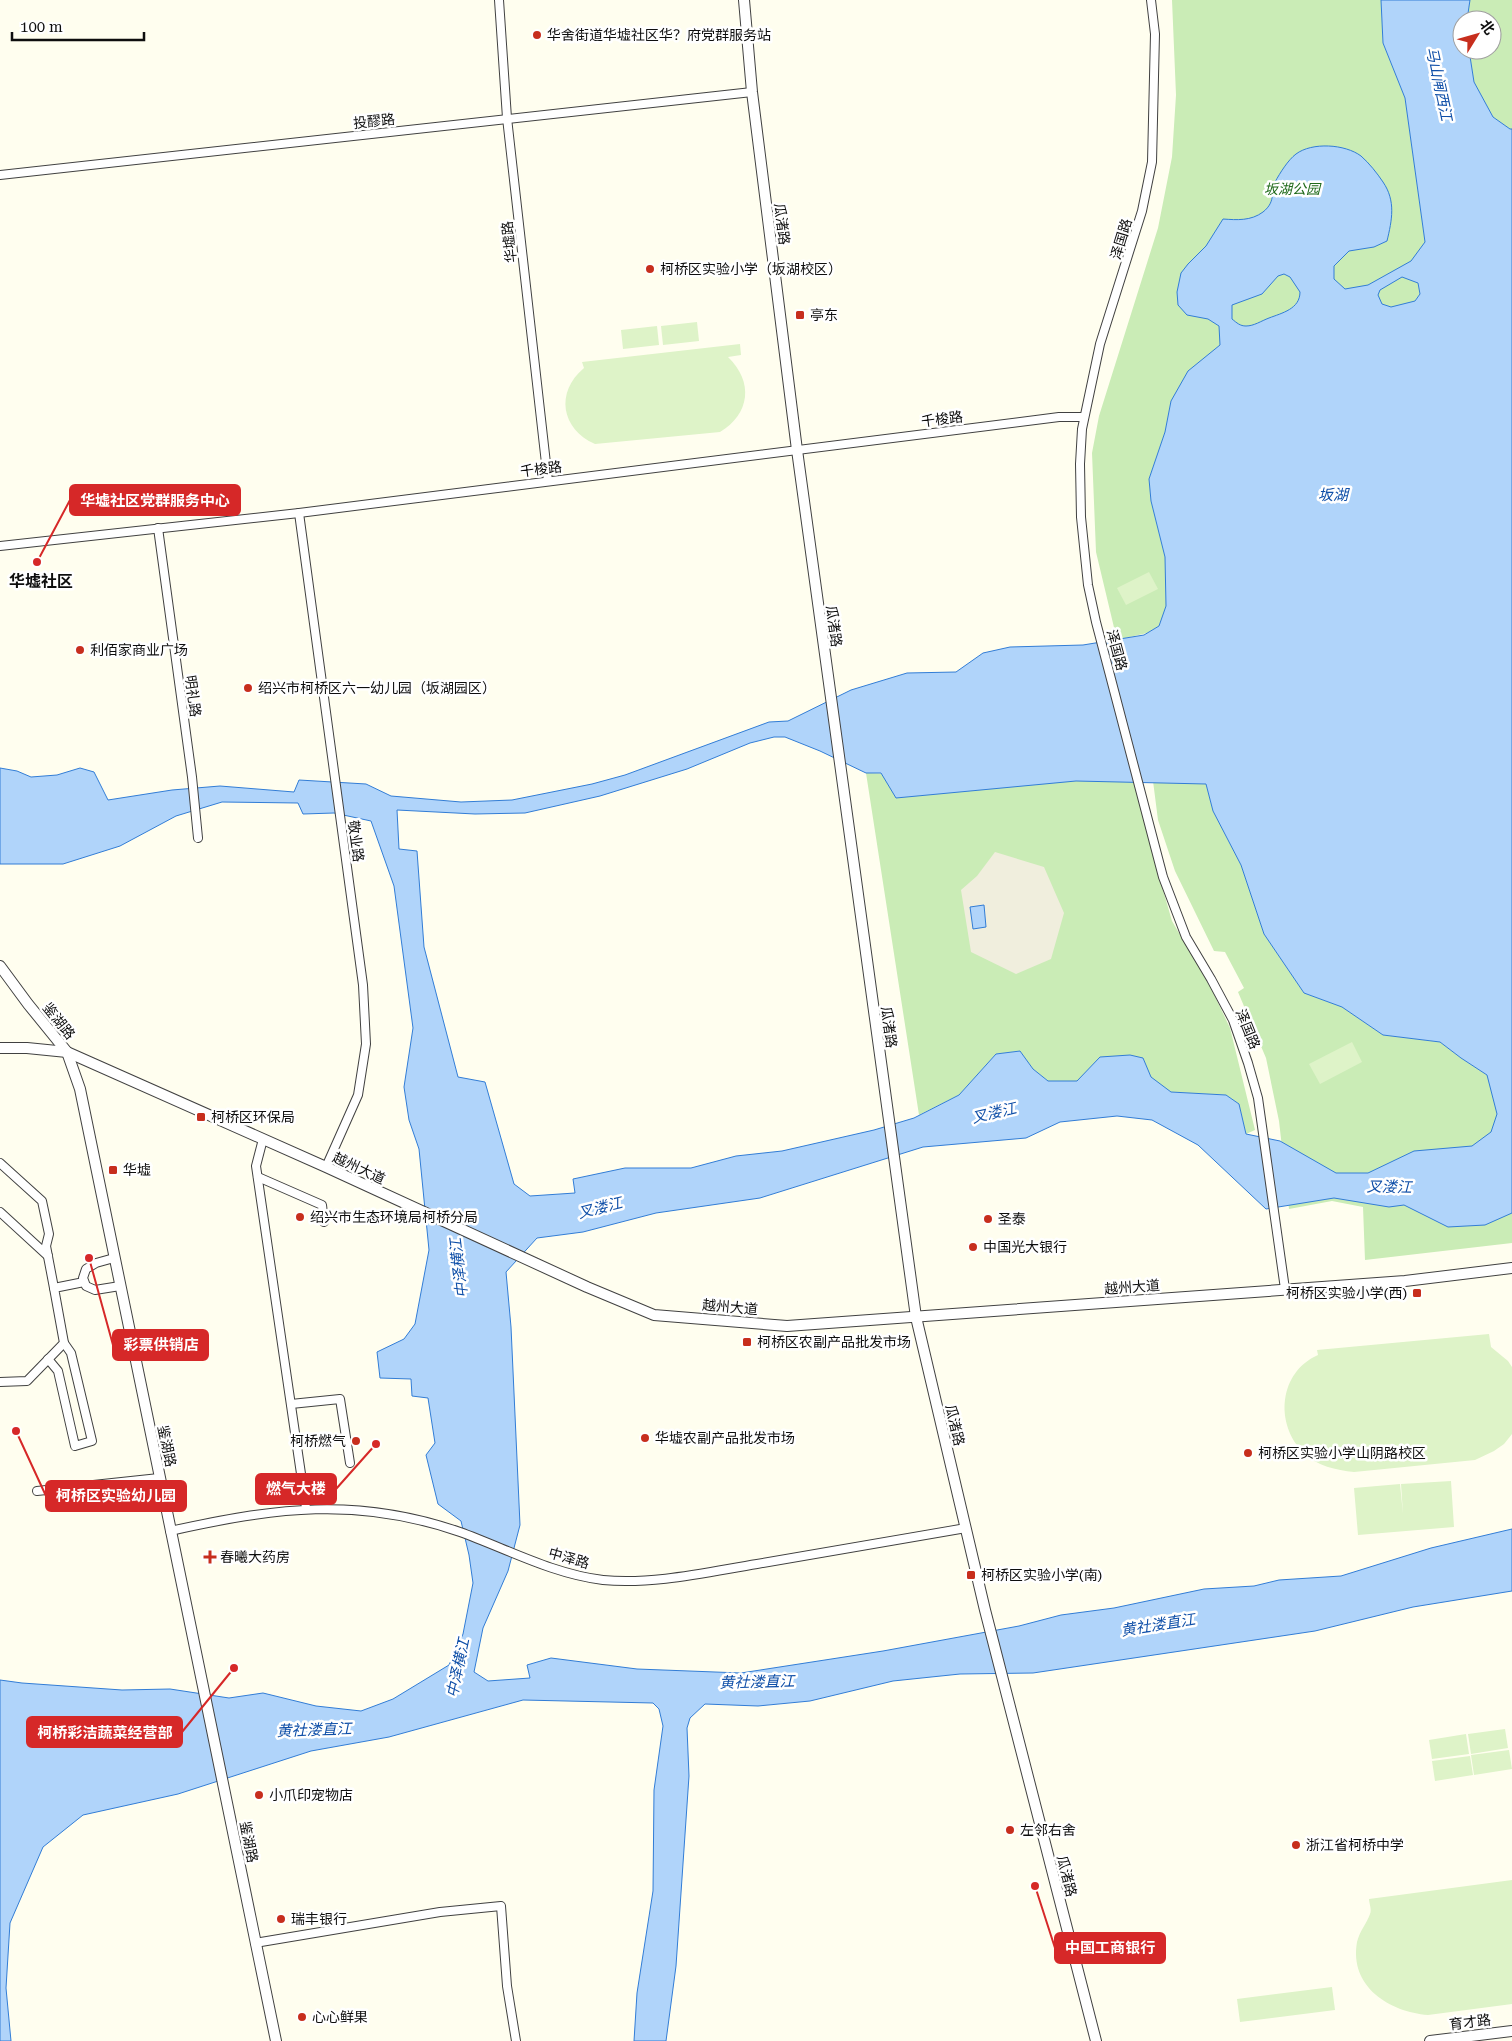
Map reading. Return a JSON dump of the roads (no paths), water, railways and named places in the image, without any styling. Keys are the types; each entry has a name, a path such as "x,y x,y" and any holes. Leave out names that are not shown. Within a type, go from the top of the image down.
{"street":[{"name":"华墟路","path":"499,0 507,118 548,481"},
{"name":"瓜渚路","path":"744,0 752,92 797,450 840,776 916,1317 985,1610 1096,2041"},
{"name":"泽国路","path":"1151,0 1155,34 1152,162 1142,211 1100,344 1084,417 1080,464 1081,517 1088,585 1163,877 1186,937 1233,1020 1258,1098 1285,1289"},
{"name":"投醪路","path":"0,175 752,92"},
{"name":"千梭路","path":"0,546 299,513 1059,417 1084,417"},
{"name":"敬业路","path":"299,513 363,985 366,1044 358,1095 326,1167"},
{"name":"明礼路","path":"158,528 192,777 198,838"},
{"name":"鉴湖路","path":"0,966 67,1052 80,1089 276,2041"},
{"name":"越州大道","path":"0,1048 27,1048 67,1052 326,1167 587,1287 654,1314 787,1326 1405,1281 1512,1268"},
{"path":"262,1139 256,1166 306,1508"},
{"path":"0,1163 42,1201 49,1234 46,1246 64,1343 71,1353 92,1442 75,1446 58,1371 48,1359"},
{"path":"258,1177 322,1205 324,1222"},
{"path":"0,1212 48,1256"},
{"path":"114,1258 96,1263 86,1269 83,1278 86,1286 95,1290 120,1286"},
{"path":"54,1288 84,1282"},
{"path":"0,1382 27,1381 64,1343"},
{"path":"291,1404 340,1399 350,1464"},
{"path":"37,1491 159,1478"},
{"name":"中泽路","path":"170,1531 306,1508 342,1508 405,1516 458,1532 565,1573 602,1580 630,1581 694,1575 966,1528"},
{"path":"255,1943 440,1912 501,1906 507,1986 516,2041"},
{"name":"育才路","path":"1430,2041 1512,2031"}],"water":[{"path":"1381,0 1470,0 1468,10 1452,10 1452,60 1471,60 1474,82 1493,117 1512,129 1512,1213 1485,1225 1448,1227 1404,1205 1389,1207 1334,1198 1266,1209 1198,1145 1152,1120 1117,1116 1060,1122 1026,1138 923,1147 760,1198 656,1213 583,1232 537,1238 506,1272 511,1327 520,1525 508,1571 483,1628 474,1672 488,1681 530,1678 527,1665 551,1658 637,1669 741,1673 883,1651 1019,1626 1061,1615 1114,1608 1204,1589 1254,1586 1279,1580 1341,1576 1431,1548 1512,1529 1512,1591 1413,1607 1315,1631 1033,1673 960,1674 893,1681 810,1701 758,1706 705,1704 690,1718 687,1728 689,1776 676,1966 666,2041 634,2041 637,1993 653,1891 654,1790 663,1726 659,1709 653,1703 523,1700 389,1737 311,1751 178,1794 83,1815 43,1847 10,1923 6,1988 11,2041 0,2041 0,1680 122,1690 170,1689 229,1698 263,1693 316,1706 361,1711 393,1699 449,1665 463,1634 473,1583 461,1521 438,1504 426,1455 435,1443 428,1398 412,1396 411,1379 380,1378 377,1352 404,1339 415,1324 429,1250 419,1149 409,1120 404,1087 413,1028 394,886 371,821 334,813 303,814 298,803 222,802 176,816 120,846 63,864 0,864 0,768 17,771 31,777 57,775 80,768 94,772 108,800 172,790 220,786 294,792 299,780 366,784 391,796 461,802 512,800 592,784 625,775 769,722 788,721 851,690 907,673 956,672 983,653 1010,647 1083,645 1144,635 1159,626 1166,606 1165,557 1151,501 1149,479 1165,432 1171,401 1188,371 1220,345 1219,326 1208,319 1187,315 1178,305 1177,292 1181,273 1206,246 1223,219 1239,220 1263,212 1270,204 1275,182 1290,160 1303,150 1319,146 1338,147 1361,156 1373,168 1387,189 1392,211 1387,241 1374,247 1349,251 1334,266 1334,279 1345,289 1368,285 1411,261 1425,242 1405,98 1383,43","holes":["1284,274 1290,277 1300,292 1297,303 1294,306 1285,312 1249,326 1240,325 1232,319 1232,305 1262,294 1278,276","1402,277 1418,283 1420,294 1415,301 1391,307 1382,304 1378,295 1380,290","774,737 785,737 866,773 881,773 896,798 1076,781 1206,784 1213,811 1241,865 1264,934 1304,993 1342,1007 1383,1035 1440,1042 1487,1075 1497,1114 1491,1132 1472,1146 1414,1151 1368,1173 1336,1173 1280,1141 1246,1134 1239,1104 1226,1095 1171,1092 1151,1077 1143,1058 1130,1055 1100,1057 1077,1081 1048,1081 1033,1069 1020,1051 996,1054 959,1095 914,1118 874,1130 782,1151 736,1156 691,1168 625,1168 573,1179 575,1193 530,1196 514,1184 485,1082 458,1077 424,947 417,851 399,849 397,810 475,814 525,813 600,796 687,769 750,743"]},
{"path":"984,905 986,927 973,929 970,907"}],"place":[{"name":"华舍街道华墟社区华？府党群服务站","path":"537,35"},
{"name":"柯桥区实验小学（坂湖校区）","path":"650,269"},
{"name":"亭东","path":"800,315"},
{"name":"华墟社区党群服务中心","path":"37,562"},
{"name":"利佰家商业广场","path":"80,650"},
{"name":"绍兴市柯桥区六一幼儿园（坂湖园区）","path":"248,688"},
{"name":"柯桥区环保局","path":"201,1117"},
{"name":"华墟","path":"113,1170"},
{"name":"绍兴市生态环境局柯桥分局","path":"300,1217"},
{"name":"圣泰","path":"988,1219"},
{"name":"中国光大银行","path":"973,1247"},
{"name":"彩票供销店","path":"89,1258"},
{"name":"柯桥区实验小学(西)","path":"1417,1293"},
{"name":"柯桥区农副产品批发市场","path":"747,1342"},
{"name":"柯桥区实验幼儿园","path":"16,1431"},
{"name":"华墟农副产品批发市场","path":"645,1438"},
{"name":"柯桥燃气","path":"356,1441"},
{"name":"燃气大楼","path":"376,1444"},
{"name":"柯桥区实验小学山阴路校区","path":"1248,1453"},
{"name":"春曦大药房","path":"210,1557"},
{"name":"柯桥区实验小学(南)","path":"971,1575"},
{"name":"柯桥彩洁蔬菜经营部","path":"234,1668"},
{"name":"小爪印宠物店","path":"259,1795"},
{"name":"左邻右舍","path":"1010,1830"},
{"name":"浙江省柯桥中学","path":"1296,1845"},
{"name":"中国工商银行","path":"1035,1886"},
{"name":"瑞丰银行","path":"281,1919"},
{"name":"心心鲜果","path":"302,2017"}],"district":[{"name":"华墟社区","path":"41,581"}],"water label":[{"name":"马山闸西江","path":"1439,84"},
{"name":"坂湖","path":"1333,495"},
{"name":"叉溇江","path":"994,1113"},
{"name":"叉溇江","path":"1389,1187"},
{"name":"叉溇江","path":"600,1208"},
{"name":"中泽横江","path":"459,1268"},
{"name":"黄社溇直江","path":"1158,1625"},
{"name":"中泽横江","path":"458,1668"},
{"name":"黄社溇直江","path":"757,1682"},
{"name":"黄社溇直江","path":"314,1730"}],"park label":[{"name":"坂湖公园","path":"1292,189"}]}
